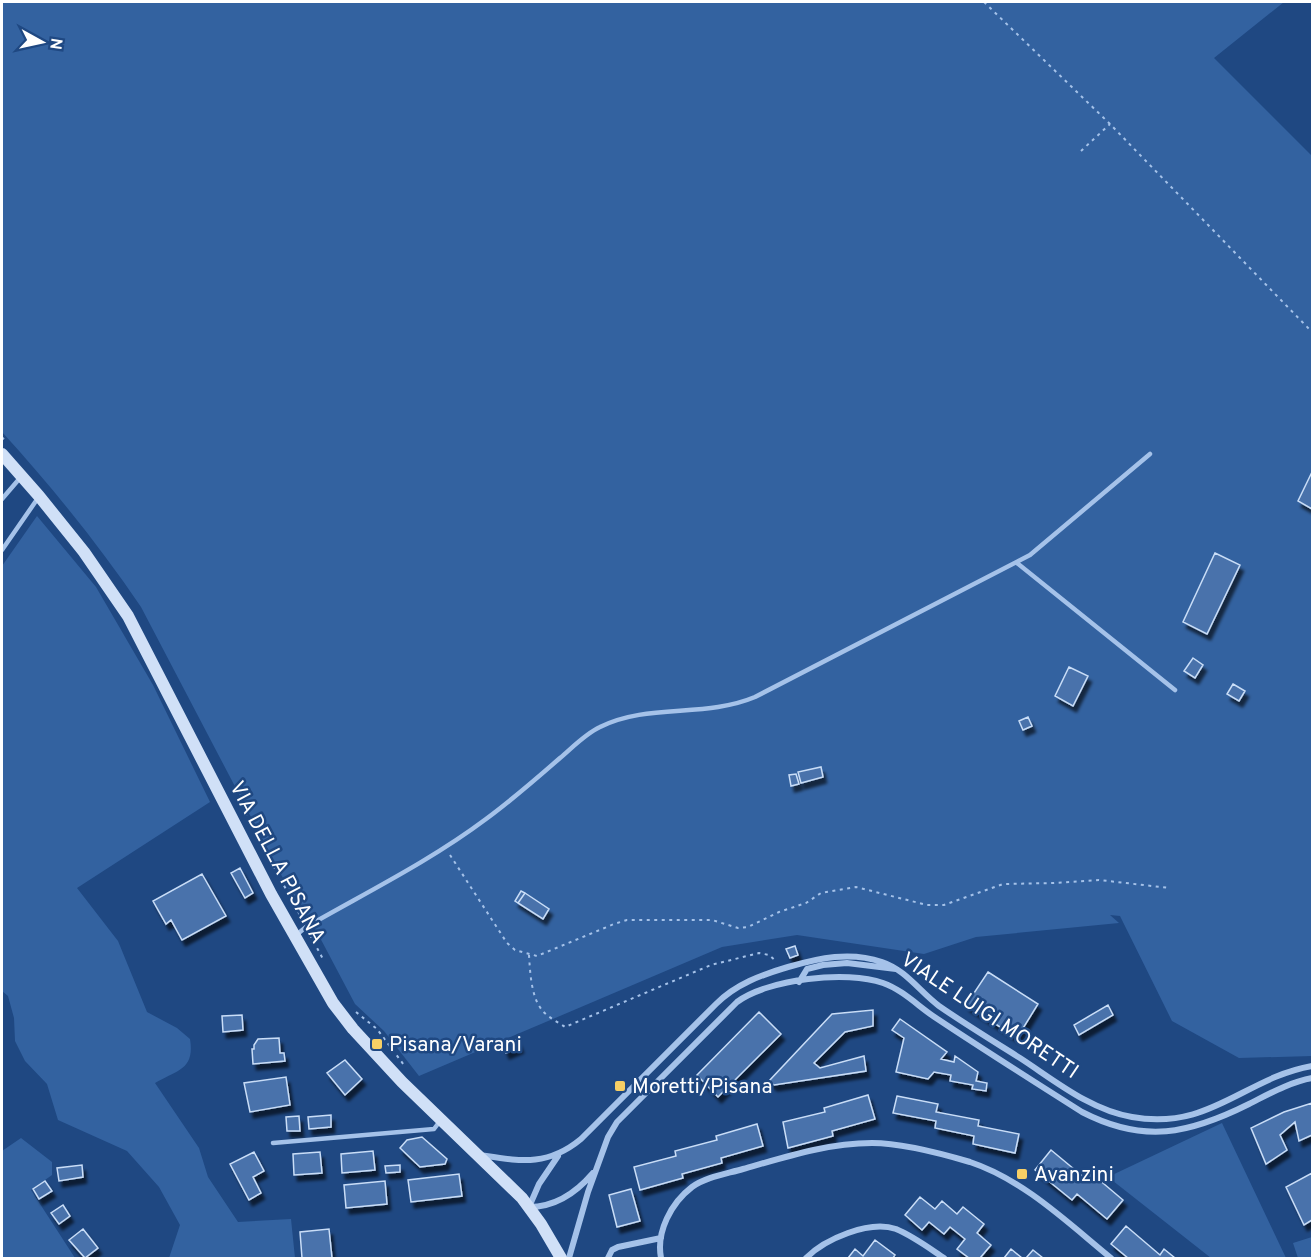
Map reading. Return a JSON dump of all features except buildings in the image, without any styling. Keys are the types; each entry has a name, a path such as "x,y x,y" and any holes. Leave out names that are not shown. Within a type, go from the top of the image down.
{"main road":[{"name":"VIA DELLA PISANA","path":"5,449 22,476 84,552 128,616 316,976 342,1016 376,1055 529,1207 561,1258"}],"street":[{"name":"VIALE LUIGI MORETTI","path":"597,1168 582,1185 569,1195 549,1205 529,1207 548,1168 561,1153 580,1139 720,999 745,982 814,960 843,956 870,959 897,969 955,1016 1087,1101 1119,1114 1165,1119 1188,1116 1214,1108 1292,1071 1312,1066"},
{"path":"799,981 807,969 823,965 851,963 897,969"},
{"name":"VIALE LUIGI MORETTI","path":"569,1258 580,1216 608,1137 619,1119 719,1018 747,995 764,989 799,981 847,977 864,978 885,984 1082,1112 1108,1124 1131,1130 1167,1132 1202,1125 1288,1085 1312,1078"},
{"path":"661,1258 661,1238 675,1204 702,1181 832,1146 872,1143 908,1148 961,1160 999,1174 1034,1197 1112,1258"},
{"name":"VIALE LUIGI MORETTI","path":"476,1155 520,1161 544,1160 561,1153"},
{"path":"807,1258 828,1241 857,1231 883,1227 905,1234 944,1258"},
{"path":"608,1258 612,1250 618,1246 661,1238"}],"lane":[{"path":"295,936 306,927 445,847 487,818 597,729 638,714 718,708 742,703 849,650 1030,555 1150,454"},
{"path":"2,499 22,476"},
{"path":"2,550 39,496"},
{"path":"1017,563 1175,690"},
{"path":"273,1143 434,1129 440,1120"}],"path":[{"path":"984,2 1110,124 1312,332"},
{"path":"1081,151 1110,124"},
{"path":"2,437 5,449"},
{"path":"244,812 327,965"},
{"path":"445,847 507,943 515,950 537,956 627,920 712,920 738,928 748,927 779,912 806,903 821,893 840,888 862,888 927,905 944,905 1003,884 1099,880 1170,888"},
{"path":"529,955 535,996 542,1010 565,1027 663,984 720,963 759,953 774,958 782,969"},
{"path":"352,1008 377,1029 405,1066"}],"shaded area":[{"path":"2,2 1284,2 1214,58 1312,156 1312,1056 1239,1058 1172,1021 1120,916 1110,915 1119,923 976,937 924,954 797,935 722,947 419,1076 384,1031 355,1004 317,932 296,903 141,607 109,561 2,432"},
{"path":"37,516 96,587 153,685 210,802 77,888 118,941 147,1012 177,1028 190,1039 190,1057 187,1063 177,1072 155,1083 199,1148 208,1177 238,1222 291,1219 295,1258 169,1258 180,1225 159,1187 127,1151 58,1120 47,1084 25,1061 15,1041 14,1018 8,996 2,991 2,566"},
{"path":"1222,1123 1286,1258 1211,1258 1108,1177"},
{"path":"21,1138 52,1162 52,1175 31,1190 75,1258 2,1258 2,1151"},
{"path":"1312,1237 1312,1258 1298,1258 1293,1243"}],"place":[{"name":"Pisana/Varani","path":"377,1044"},
{"name":"Moretti/Pisana","path":"620,1086"},
{"name":"Avanzini","path":"1022,1174"}]}
